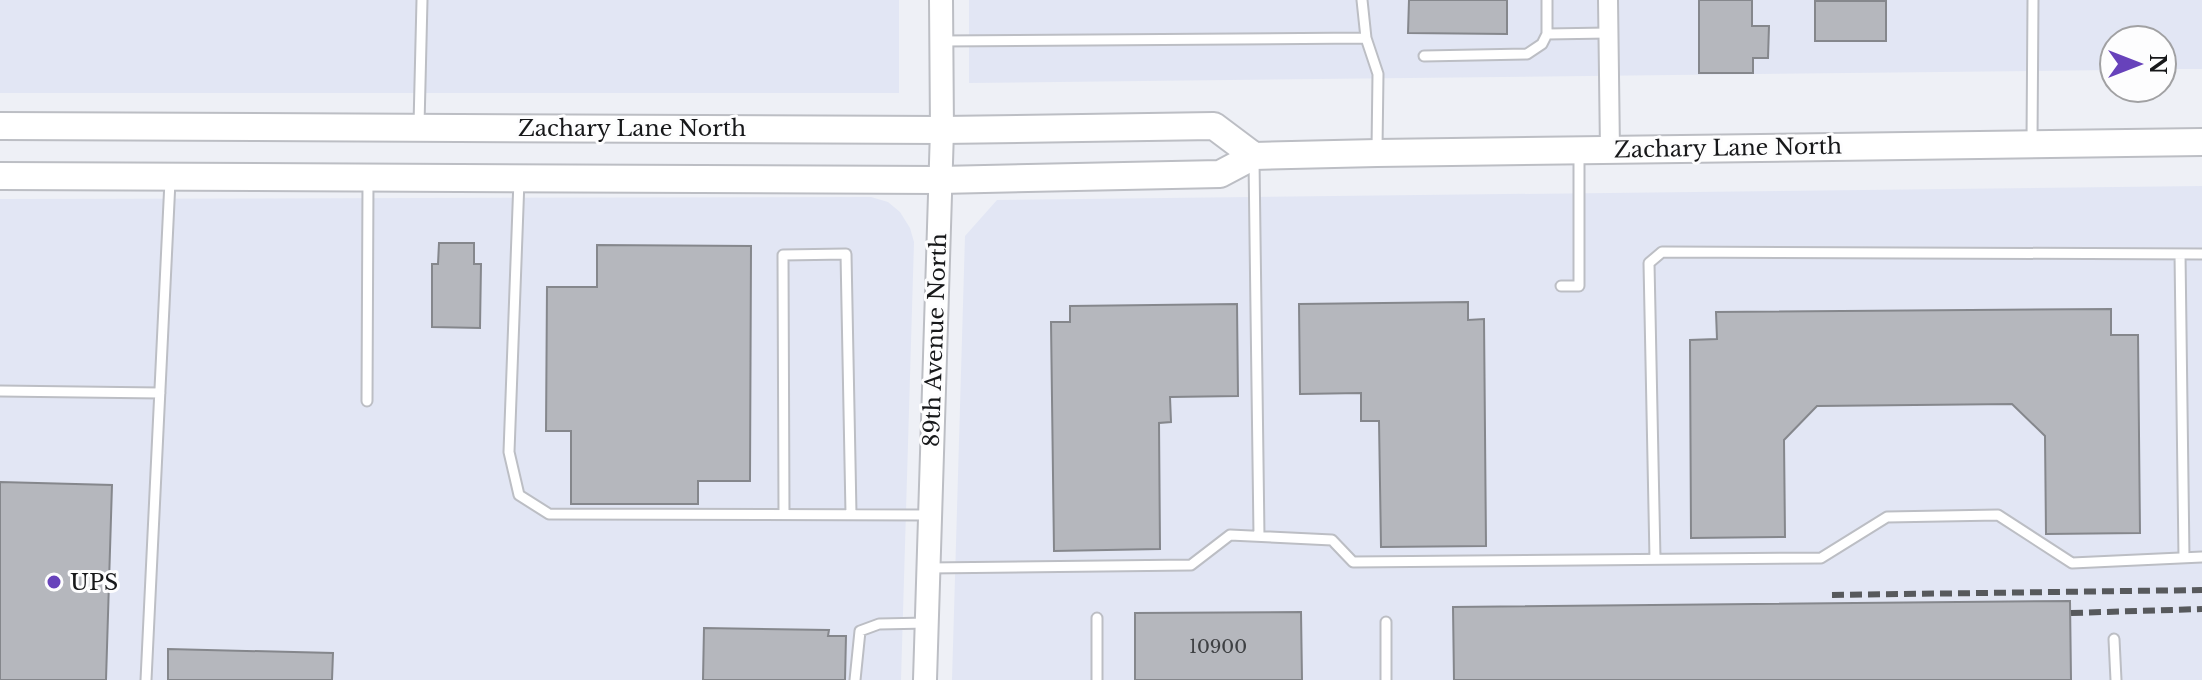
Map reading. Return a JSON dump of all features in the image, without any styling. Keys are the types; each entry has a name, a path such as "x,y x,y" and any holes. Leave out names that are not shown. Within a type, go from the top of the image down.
{"main road":[{"name":"Zachary Lane North","path":"0,126 942,130 1214,126 1254,156"},
{"name":"Zachary Lane North","path":"0,176 940,180 1220,174 1254,156 2202,142"}],"street":[{"name":"89th Avenue North","path":"925,680 942,130 941,0"},
{"path":"1608,0 1610,150"}],"lane":[{"path":"419,128 422,0"},
{"path":"1362,0 1366,38 1378,74 1377,153"},
{"path":"1424,56 1527,54 1542,44 1547,34 1547,0"},
{"path":"2032,143 2033,0"},
{"path":"1547,34 1608,33"},
{"path":"942,41 1366,38"},
{"path":"1561,286 1579,286 1579,150"},
{"path":"1254,156 1259,536"},
{"path":"146,680 170,177"},
{"path":"367,401 368,178"},
{"path":"519,179 509,452 519,495 549,514 930,515"},
{"path":"1655,559 1649,263 1662,252 2202,254"},
{"path":"784,514 783,255 846,254 851,514"},
{"path":"2180,254 2184,558"},
{"path":"0,391 160,393"},
{"path":"929,568 1191,565 1230,535 1332,540 1353,562 1821,558 1887,517 1998,515 2072,563 2202,557"},
{"path":"1097,618 1097,680"},
{"path":"1386,622 1386,680"},
{"path":"855,680 860,631 879,624 927,623"},
{"path":"2114,639 2116,680"}],"shaded area":[{"path":"0,0 899,0 899,93 0,93"},
{"path":"969,0 2202,0 2202,69 2178,69 2178,24 2098,24 2098,70 969,83"},
{"path":"2202,186 2202,680 952,680 965,236 997,200"},
{"path":"871,197 888,202 900,212 914,242 901,680 0,680 0,199"}],"building":[{"path":"1409,0 1507,0 1507,34 1408,33"},
{"path":"1699,0 1752,0 1752,26 1769,26 1768,58 1753,58 1753,73 1699,73"},
{"path":"1815,1 1886,1 1886,41 1815,41"},
{"path":"439,243 474,243 474,264 481,264 480,328 432,327 432,264 438,264"},
{"path":"597,245 751,246 750,481 698,481 698,504 571,504 571,431 546,431 547,287 597,287"},
{"path":"1468,302 1468,320 1484,319 1486,546 1381,547 1379,421 1361,421 1361,393 1300,394 1299,304"},
{"path":"1237,304 1238,396 1170,397 1171,422 1159,423 1160,549 1054,551 1051,322 1070,322 1070,306"},
{"path":"2111,309 2111,335 2138,335 2140,533 2046,534 2045,436 2012,404 1817,406 1784,440 1785,537 1691,538 1690,340 1717,339 1716,312"},
{"name":"UPS","path":"0,482 112,485 106,680 0,680"},
{"path":"2070,601 2071,680 1454,680 1453,607"},
{"path":"1301,612 1302,680 1135,680 1135,613"},
{"path":"704,628 829,630 828,636 846,636 845,680 703,680"},
{"path":"168,649 333,653 332,680 168,680"}],"railway":[{"path":"1832,595 2202,590"},
{"path":"2071,613 2202,609"}],"place":[{"name":"UPS","path":"54,582"}]}
